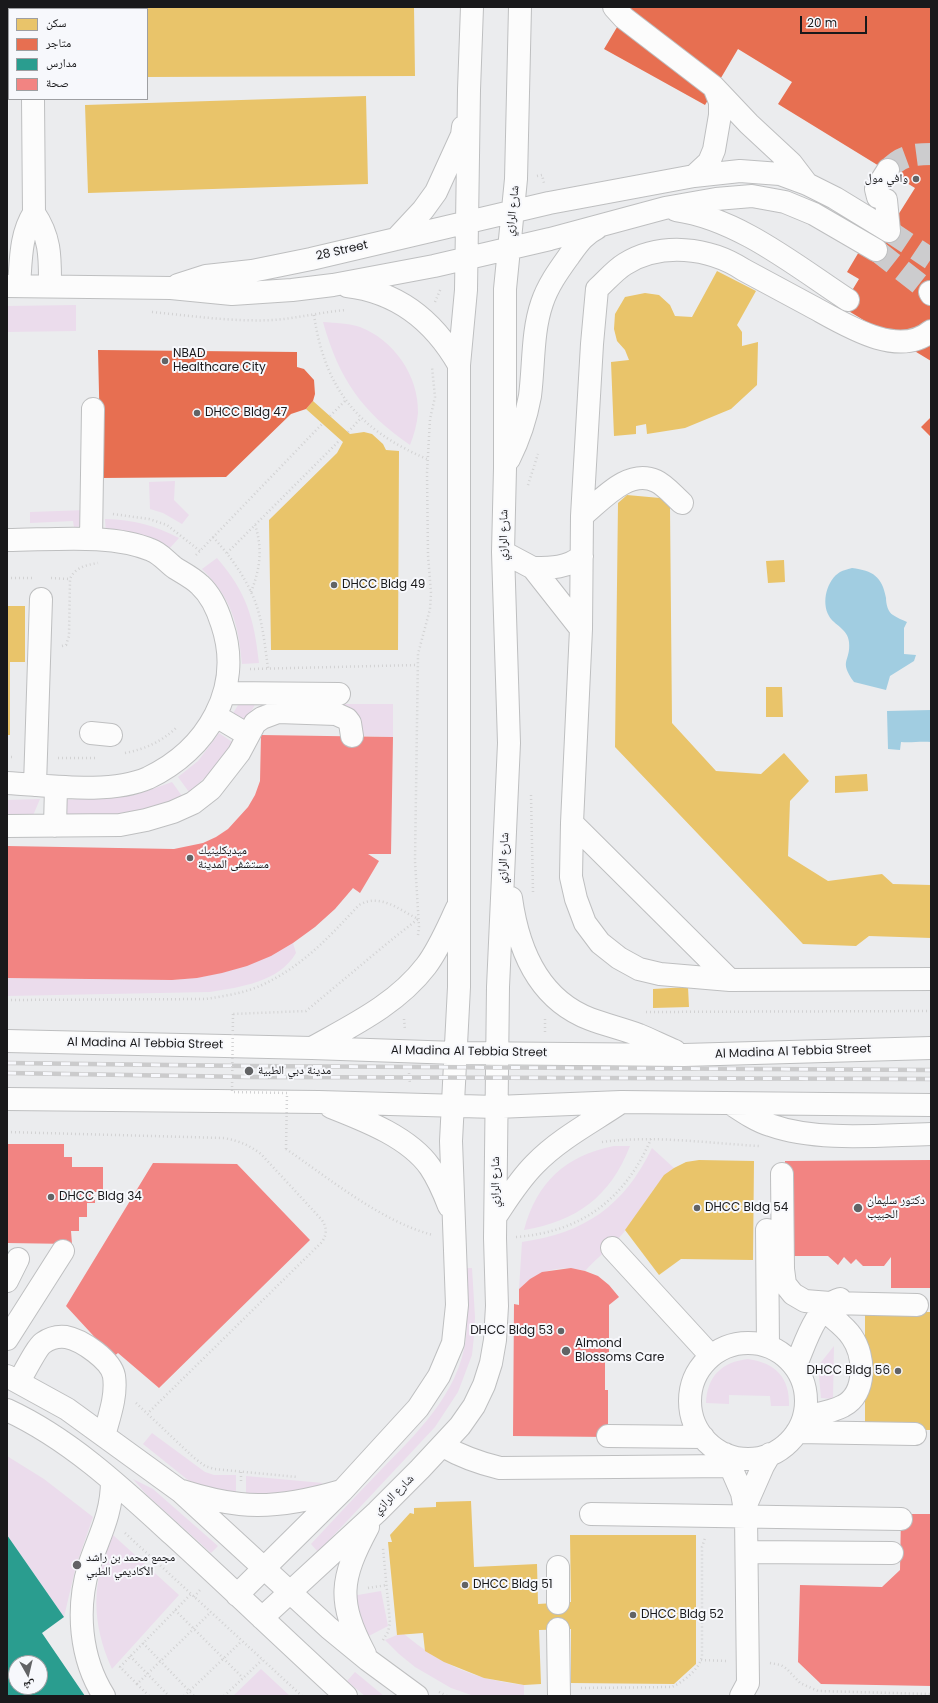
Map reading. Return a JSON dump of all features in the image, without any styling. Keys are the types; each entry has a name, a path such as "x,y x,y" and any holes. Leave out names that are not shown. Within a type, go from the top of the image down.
{"street":[{"path":"237,1595 342,1491 418,1408 439,1376 453,1343 457,1305 451,1141 459,987 460,902 459,364 466,290 469,90 472,7"},
{"name":"شارع الرازي","path":"262,1618 377,1512 444,1446 474,1406 484,1385 491,1363 495,1340 497,1306 495,1238 498,987 509,743 503,552 505,468 505,289 516,179 520,7"},
{"path":"614,7 624,18 714,87 749,124 792,163 807,184"},
{"path":"694,176 709,162 714,150 720,102 714,87"},
{"path":"396,239 423,210 441,184 462,135 469,90"},
{"path":"33,100 34,213 42,227 48,243 50,286"},
{"name":"28 Street","path":"171,288 193,279 206,276 252,271 284,265 555,202 694,176 740,171 780,174 807,184 836,198 889,231 886,200 878,196 876,189 888,170"},
{"path":"505,468 516,446 524,422 528,403 536,326 541,303 548,287 580,241 590,232 605,225 665,208 716,199 752,196 785,202 814,214 876,250"},
{"path":"665,208 715,219 772,250 848,300"},
{"path":"13,286 24,236 29,220 34,213"},
{"name":"28 Street","path":"13,286 171,288 232,294 292,290 333,285 466,258 605,225"},
{"path":"931,331 916,340 907,341 875,337 847,325 730,261 715,255 698,251 670,250 647,253 624,265 597,289 592,344 582,516 581,629 572,822 571,877 576,899 585,923 600,943 619,958 639,969 660,974 730,980 931,979"},
{"path":"333,285 358,288 383,295 405,306 426,321 439,334 459,364"},
{"path":"93,409 96,539"},
{"path":"96,539 101,513 101,478"},
{"path":"582,516 610,492 627,481 636,478 647,478 657,481 682,503"},
{"path":"7,540 96,539 124,542 152,550 173,567 201,585 218,610 225,633 228,656 226,681 216,716 201,738 183,756 167,768 146,778 126,784 85,788 7,783"},
{"path":"503,552 533,568 581,629"},
{"path":"533,568 562,567 582,556"},
{"path":"41,599 35,757 46,786 55,826"},
{"path":"226,681 339,688"},
{"path":"7,826 120,825 146,820 173,812 193,803 211,789 239,753 256,723 262,718 278,712 342,716 350,724 352,736"},
{"path":"216,716 248,735"},
{"path":"572,822 730,980"},
{"path":"504,858 513,915 521,945 535,975 556,999 589,1019 639,1035 684,1055"},
{"path":"312,1048 378,1011 400,994 427,965 460,902"},
{"name":"Al Madina Al Tebbia Street","path":"7,1041 456,1053 684,1055 931,1048"},
{"path":"7,1099 319,1102 496,1107 621,1102 926,1108"},
{"path":"319,1102 360,1119 408,1144 430,1167 438,1181 454,1218"},
{"path":"496,1216 523,1177 535,1163 564,1140 621,1102"},
{"path":"732,1104 750,1116 769,1125 810,1135 931,1134"},
{"path":"782,1174 783,1268 785,1284 793,1294 805,1300 826,1306 924,1300"},
{"path":"761,1230 762,1345"},
{"path":"612,1248 710,1356"},
{"path":"7,1340 63,1251"},
{"path":"7,1281 18,1259"},
{"path":"795,1367 818,1316 826,1306"},
{"path":"800,1424 843,1406 852,1400 860,1383 861,1359 858,1347 852,1336 826,1306"},
{"path":"104,1436 115,1387 114,1375 110,1365 103,1358 76,1340 65,1337 52,1338 41,1344 13,1378 67,1409 104,1436 180,1491 289,1593 368,1660 417,1696"},
{"path":"444,1446 480,1464 500,1468 728,1460 755,1458 770,1454 785,1445 800,1424 806,1400 803,1382 795,1367 778,1351 762,1345 739,1344 724,1348 710,1356 702,1366 695,1377 691,1390 690,1402 692,1415 700,1432 713,1447 728,1460 742,1493 740,1513 746,1552 748,1692"},
{"path":"7,1410 20,1416 56,1438 112,1481 139,1504 346,1696"},
{"path":"800,1424 915,1434"},
{"path":"608,1432 700,1432"},
{"path":"740,1513 770,1454"},
{"path":"104,1696 91,1671 82,1630 82,1608 84,1587 89,1566 108,1517 112,1481"},
{"path":"180,1491 204,1498 242,1504 283,1503 313,1499 342,1491"},
{"path":"591,1510 740,1513 901,1519"},
{"path":"368,1660 350,1624 345,1592 349,1567 358,1546 377,1512"},
{"path":"746,1552 892,1553"},
{"path":"558,1567 558,1603"},
{"path":"558,1629 559,1692"}],"path":[{"path":"150,312 208,318 273,320 351,310"},
{"path":"314,315 323,357 336,384 346,400 361,418 381,435 403,449 427,460"},
{"path":"416,939 419,927 415,861 418,665 420,640 426,625 431,593 428,555 427,460 430,419 435,397 434,373 431,361"},
{"path":"330,416 346,400"},
{"path":"348,432 361,418"},
{"path":"173,567 189,551 195,556 322,424"},
{"path":"227,553 340,440"},
{"path":"526,491 538,453"},
{"path":"101,513 125,514 168,525 200,551"},
{"path":"251,592 259,569 261,557 255,525"},
{"path":"213,537 227,553 251,592 257,606 268,668"},
{"path":"40,648 58,648 66,644 69,636 70,578 73,573 86,565 104,563"},
{"path":"226,681 268,668 418,665"},
{"path":"122,754 151,746 164,739 180,723"},
{"path":"7,757 102,757"},
{"path":"531,788 533,899"},
{"path":"7,1000 206,999 233,995 261,986 291,970 318,949 359,905 365,902 380,900 418,919"},
{"path":"418,919 306,1011 233,1014 232,1092 287,1093 286,1149 372,1207 396,1221 409,1228 434,1236 434,1230"},
{"path":"641,1012 931,1011"},
{"path":"7,1132 224,1138 238,1141 250,1146 261,1154 326,1226 326,1233 322,1242 148,1414"},
{"path":"495,1238 543,1233 579,1221 595,1212 614,1196 634,1172 651,1139"},
{"path":"598,1143 651,1139 764,1146"},
{"path":"113,1400 130,1400 139,1404 193,1457 206,1466 214,1469 300,1478"},
{"path":"559,1692 672,1687 680,1683 691,1673 700,1664 701,1660 702,1546 708,1534 728,1523 740,1513"},
{"path":"108,1517 302,1696"},
{"path":"368,1660 388,1632 390,1623 383,1544"},
{"path":"149,1696 120,1666 191,1594"},
{"path":"175,1610 243,1678"},
{"path":"137,1684 211,1612"},
{"path":"184,1696 242,1641"},
{"path":"143,1643 194,1696"},
{"path":"130,1656 169,1696"},
{"path":"224,1696 262,1660"},
{"path":"701,1660 748,1661 781,1665 787,1669 800,1683 818,1691 931,1694"}],"shaded area":[{"path":"76,305 76,331 7,332 7,306"},
{"path":"323,322 342,323 360,327 384,341 394,350 402,361 409,373 417,399 417,421 410,445 378,420 354,392 337,361"},
{"path":"175,481 174,500 189,515 182,524 163,513 150,509 149,482"},
{"path":"86,510 87,526 74,527 73,521 30,523 30,512"},
{"path":"105,519 144,524 179,538 169,549 106,534"},
{"path":"217,558 236,583 247,607 255,633 259,663 242,664 238,636 232,612 227,601 202,569"},
{"path":"243,697 256,703 245,722 232,715"},
{"path":"333,704 393,704 393,737 359,736"},
{"path":"219,733 235,744 209,774 189,792 178,777 198,761"},
{"path":"172,782 182,796 145,814 60,819 61,800 135,795"},
{"path":"40,799 32,818 7,819 7,800"},
{"path":"293,943 296,953 289,963 280,971 258,982 234,988 210,992 7,996 7,978 172,980 204,976 234,969 264,958"},
{"path":"614,1146 630,1146 622,1164 602,1193 576,1213 543,1226 524,1230 537,1198 545,1185 556,1174 567,1164 581,1157"},
{"path":"652,1148 674,1168 660,1182 620,1236 585,1271 575,1269 557,1269 541,1273 519,1289 522,1242 545,1238 565,1232 583,1224 600,1213 615,1201 629,1186"},
{"path":"463,1268 472,1268 475,1317 472,1355 458,1392 435,1427 318,1552 311,1544 406,1444 445,1395 462,1358 466,1338 467,1329"},
{"path":"834,1346 833,1399 821,1398 818,1366"},
{"path":"748,1359 758,1361 774,1368 784,1380 787,1387 789,1406 771,1406 770,1396 729,1395 729,1404 706,1403 709,1385 718,1372 731,1363"},
{"path":"152,1433 205,1472 214,1475 236,1475 236,1496 199,1486 188,1480 143,1444"},
{"path":"7,1456 44,1479 93,1517 76,1566 64,1617 7,1535"},
{"path":"246,1476 323,1483 308,1490 246,1499"},
{"path":"133,1479 153,1489 218,1546 211,1553 147,1495"},
{"path":"113,1535 179,1595 112,1669 100,1635 96,1602 97,1586 101,1569"},
{"path":"381,1591 388,1626 365,1638 352,1596"},
{"path":"404,1634 432,1655 446,1663 474,1675 524,1685 524,1696 474,1696 451,1688 415,1667 385,1640"},
{"path":"261,1669 290,1696 233,1696"},
{"path":"355,1672 384,1696 365,1696 347,1681"}],"water":[{"path":"852,568 866,571 875,576 882,584 887,605 891,614 907,622 904,628 904,654 916,655 914,661 890,676 886,690 854,682 849,675 846,665 849,649 848,638 844,630 831,619 827,610 827,592 832,580 840,572"},
{"path":"931,710 931,742 901,742 900,750 888,749 887,711"}],"building: سكن":[{"path":"414,7 415,76 148,77 148,8 59,8"},
{"path":"366,96 368,184 88,193 85,105"},
{"path":"901,256 927,271 892,333 846,306 858,284 879,296"},
{"path":"717,271 756,291 737,325 742,332 742,346 758,342 757,385 731,409 685,428 647,434 646,424 636,426 636,434 614,436 611,362 629,360 625,350 617,341 614,329 615,314 625,297 645,293 659,295 670,305 675,316 692,317"},
{"name":"DHCC Bldg 49","path":"313,401 350,434 364,432 372,434 383,444 386,450 399,451 398,650 271,650 269,520 337,453 343,442 306,409"},
{"path":"627,495 660,498 670,507 672,723 716,771 761,774 784,753 809,781 790,801 788,856 828,881 882,874 893,884 931,885 931,938 869,936 856,946 803,944 615,747 618,503"},
{"path":"784,560 785,582 768,583 766,561"},
{"path":"7,606 25,606 25,662 10,662 10,735 7,735"},
{"path":"766,687 782,687 783,717 766,717"},
{"path":"867,774 868,791 835,793 835,776"},
{"path":"688,987 689,1007 653,1008 653,989"},
{"name":"DHCC Bldg 54","path":"699,1160 754,1161 753,1260 681,1259 659,1275 625,1230 664,1175 686,1162"},
{"name":"DHCC Bldg 56","path":"865,1312 931,1312 931,1430 865,1430"},
{"path":"471,1501 474,1567 537,1564 538,1604 571,1602 570,1535 696,1535 696,1664 674,1684 571,1683 571,1629 539,1630 541,1684 524,1685 484,1678 444,1662 425,1651 423,1633 397,1635 388,1542 392,1542 390,1535 410,1513 414,1514 414,1508 436,1507 436,1502"}],"building: متاجر":[{"name":"وافي مول","path":"629,7 931,7 931,361 842,307 859,279 847,272 860,250 876,250 915,188 778,104 792,82 738,49 705,105 604,49"},
{"name":"DHCC Bldg 47","path":"98,350 297,352 297,367 304,369 314,380 315,394 313,401 306,409 291,414 226,477 101,478"},
{"path":"931,417 931,437 921,427"}],"building: مدارس":[{"path":"7,1535 64,1617 42,1633 85,1696 7,1696"}],"building: صحة":[{"name":"ميديكلينيك مستشفى المدينة","path":"261,735 393,737 391,854 368,854 379,861 360,893 353,888 335,909 315,927 293,943 271,956 247,966 222,973 197,978 172,980 7,978 7,846 174,849 203,843 228,829 248,807 255,795 260,781"},
{"name":"DHCC Bldg 34","path":"7,1144 64,1144 64,1157 72,1157 72,1167 103,1167 103,1192 95,1192 95,1203 87,1203 87,1217 79,1217 79,1231 71,1231 72,1244 7,1243"},
{"name":"دكتور سليمان الحبيب","path":"931,1160 931,1288 891,1288 891,1257 884,1266 863,1266 856,1259 851,1264 844,1257 838,1265 828,1256 786,1256 785,1161"},
{"path":"153,1163 237,1164 310,1240 159,1388 118,1353 113,1357 66,1306"},
{"name":"DHCC Bldg 53","path":"571,1268 598,1276 609,1285 619,1297 609,1305 609,1357 605,1357 605,1390 608,1390 608,1437 513,1436 514,1304 519,1305 519,1289 530,1279 542,1272"},
{"path":"901,1514 931,1514 931,1686 821,1684 798,1662 800,1585 882,1587 900,1570"}],"tunnel":[{"path":"888,170 897,162 907,157 931,154"},
{"path":"889,231 931,259"},
{"path":"876,250 931,293"}],"railway":[{"path":"7,1063 931,1070"},
{"path":"7,1073 249,1077 931,1079"}],"place":[{"name":"وافي مول","path":"916,179"},
{"name":"NBAD Healthcare City","path":"165,361"},
{"name":"DHCC Bldg 47","path":"197,413"},
{"name":"DHCC Bldg 49","path":"334,585"},
{"name":"ميديكلينيك مستشفى المدينة","path":"190,858"},
{"name":"مدينة دبي الطبية","path":"249,1071"},
{"name":"DHCC Bldg 34","path":"51,1197"},
{"name":"DHCC Bldg 54","path":"697,1208"},
{"name":"دكتور سليمان الحبيب","path":"858,1208"},
{"name":"DHCC Bldg 53","path":"561,1331"},
{"name":"Almond Blossoms Care","path":"566,1351"},
{"name":"DHCC Bldg 56","path":"898,1371"},
{"name":"مجمع محمد بن راشد الأكاديمي الطبي","path":"77,1565"},
{"name":"DHCC Bldg 51","path":"465,1585"},
{"name":"DHCC Bldg 52","path":"633,1615"}]}
